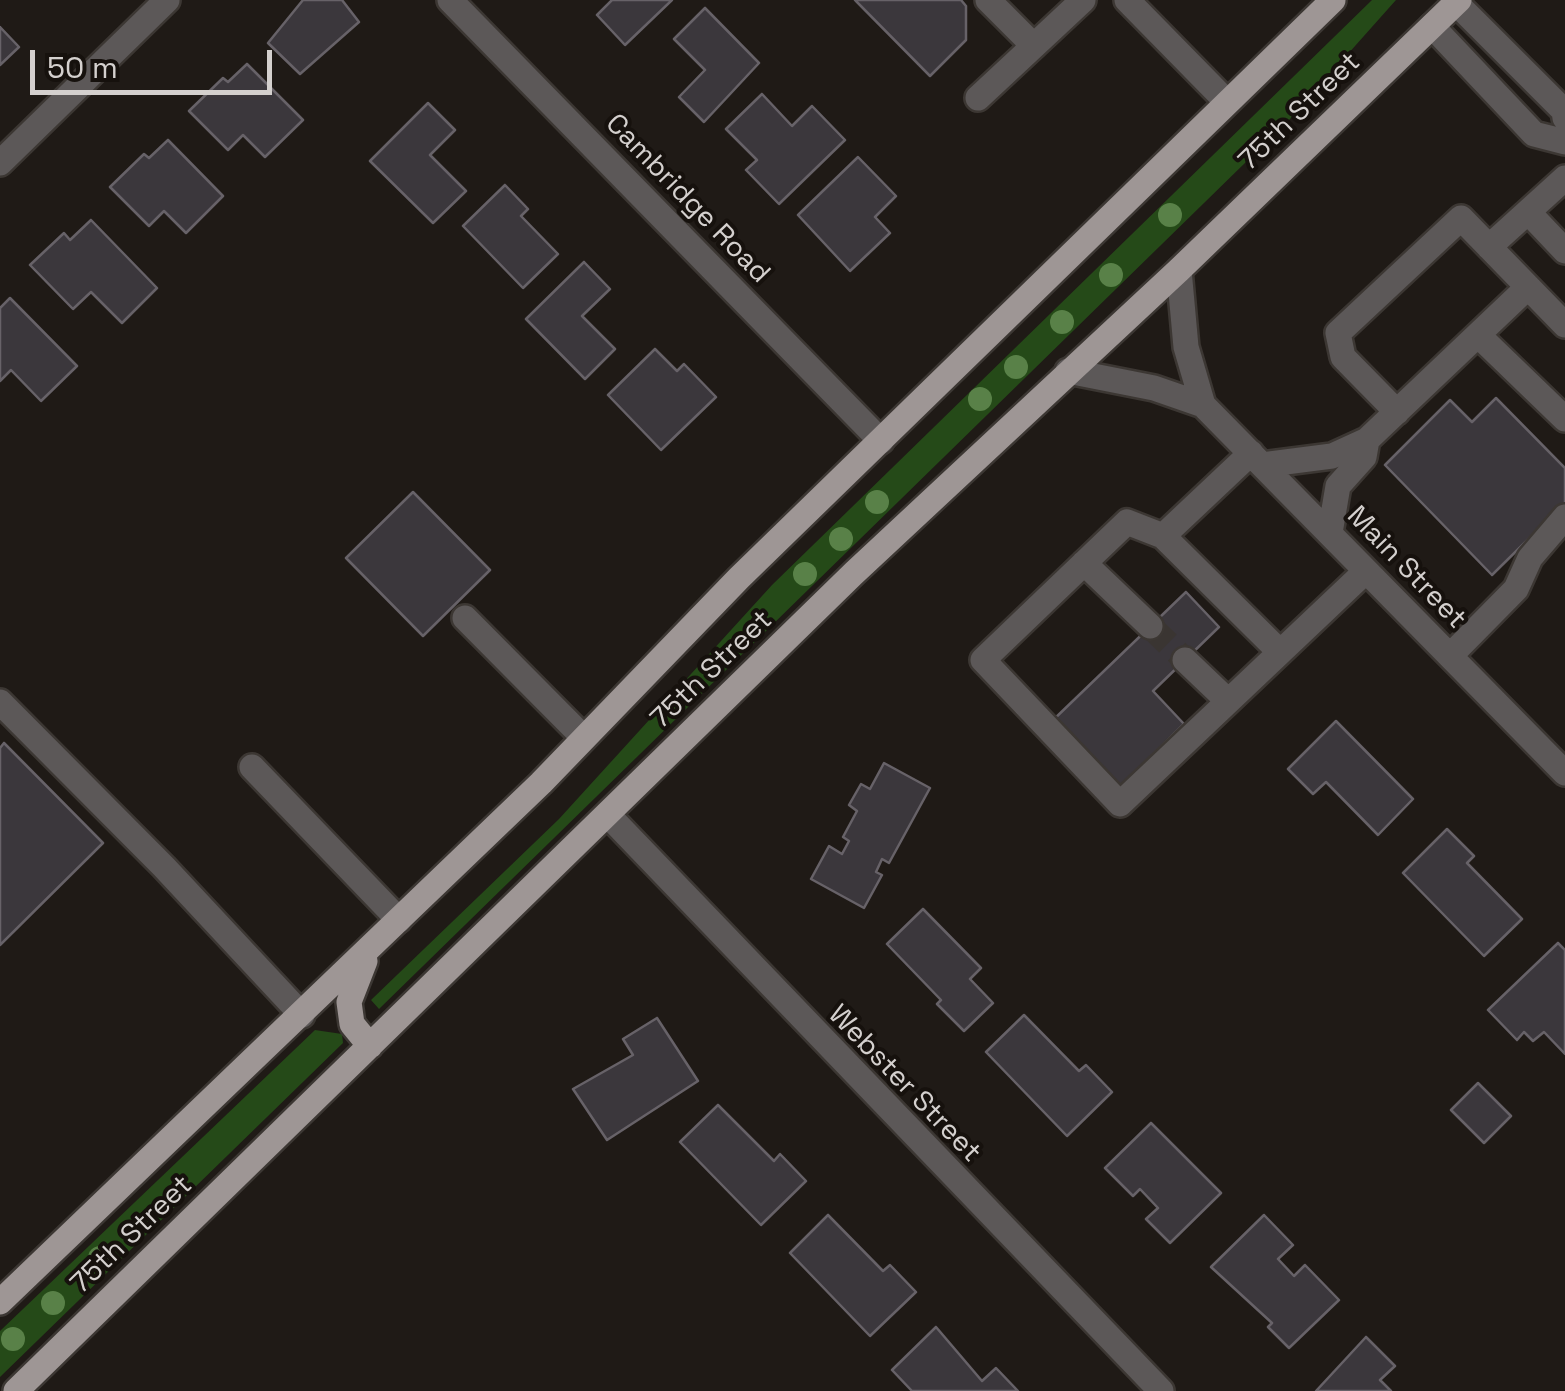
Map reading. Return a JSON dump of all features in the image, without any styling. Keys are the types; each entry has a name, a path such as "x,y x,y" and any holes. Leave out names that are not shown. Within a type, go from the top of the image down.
{"main road":[{"name":"75th Street","path":"0,1302 400,920 739,578 1333,0"},
{"name":"75th Street","path":"16,1391 608,814 1457,1"},
{"path":"370,1046 352,1024 349,1002 358,972 375,944"}],"street":[{"path":"0,164 168,0"},
{"name":"Cambridge Road","path":"450,0 881,442"},
{"path":"988,0 1034,46"},
{"path":"978,98 1083,0"},
{"path":"1127,0 1227,102"},
{"path":"1457,1 1564,111 1565,118"},
{"path":"1432,26 1534,134 1565,142"},
{"path":"1489,247 1565,178"},
{"path":"1528,213 1565,251"},
{"path":"1397,412 1343,357 1338,333 1461,218 1565,325"},
{"name":"Main Street","path":"1179,270 1186,347 1204,405 1565,773"},
{"path":"1162,536 1256,459 1313,460 1367,440 1528,287"},
{"path":"1478,335 1565,419"},
{"name":"Main Street","path":"1068,371 1154,388 1204,405"},
{"path":"1330,534 1338,486 1364,457 1367,440"},
{"path":"1450,656 1516,589 1530,558 1565,517"},
{"path":"1280,652 1162,536 1127,522 983,660 1120,804 1228,702 1366,570"},
{"path":"1084,563 1150,626"},
{"path":"465,618 584,738"},
{"path":"1185,660 1228,702"},
{"path":"0,702 10,707 302,1015"},
{"path":"252,767 400,920"},
{"name":"Webster Street","path":"608,814 1161,1391"}],"green space":[{"path":"1372,0 1396,0 1290,119 379,1009 371,1000 559,819 772,585"},
{"path":"315,1030 342,1034 343,1043 0,1377 0,1331"}],"building":[{"path":"303,0 342,0 359,22 300,74 268,43"},
{"path":"612,0 672,0 625,45 597,15"},
{"path":"855,0 961,0 966,6 966,40 930,76"},
{"path":"705,8 759,63 704,122 679,97 705,70 674,39"},
{"path":"0,27 19,47 0,65"},
{"path":"247,64 303,120 265,157 243,135 228,150 189,111 223,78 228,82"},
{"path":"762,94 792,126 812,106 845,140 779,204 746,170 757,160 726,129"},
{"path":"428,103 455,130 430,155 466,191 433,223 370,161"},
{"path":"168,140 223,196 186,233 164,211 149,226 110,187 144,154 149,158"},
{"path":"858,157 896,196 875,217 890,233 850,271 798,215"},
{"path":"505,185 528,209 521,216 558,254 523,288 463,226"},
{"path":"91,220 157,288 122,323 91,292 73,309 30,265 64,233 70,240"},
{"path":"584,262 610,289 582,316 615,349 585,379 526,319"},
{"path":"10,298 77,366 41,401 11,370 0,381 0,308"},
{"path":"655,349 677,371 684,364 716,397 661,450 608,395"},
{"path":"1496,398 1565,468 1565,503 1492,575 1385,465 1450,400 1472,422"},
{"path":"413,492 490,570 423,636 346,558"},
{"path":"1186,592 1219,627 1153,691 1184,724 1116,791 1050,723"},
{"path":"1336,721 1413,799 1378,835 1326,782 1313,794 1288,769"},
{"path":"4,743 103,843 0,945 0,748"},
{"path":"884,763 930,788 889,863 882,859 876,872 882,875 864,908 811,879 829,846 842,854 849,841 843,837 857,811 849,805 861,784 870,789"},
{"path":"1447,829 1474,856 1467,863 1522,919 1484,956 1403,873"},
{"path":"923,909 981,968 970,979 993,1003 964,1031 937,1004 941,1000 887,944"},
{"path":"1558,943 1565,950 1565,1054 1544,1032 1533,1041 1524,1032 1517,1040 1488,1010"},
{"path":"1024,1015 1079,1071 1086,1065 1112,1092 1067,1136 986,1052"},
{"path":"657,1018 698,1081 607,1140 573,1089 633,1055 623,1039"},
{"path":"1478,1083 1511,1116 1484,1143 1451,1110"},
{"path":"718,1105 774,1161 780,1154 806,1181 761,1225 680,1142"},
{"path":"1151,1123 1221,1193 1170,1243 1146,1219 1158,1208 1140,1189 1133,1196 1105,1168"},
{"path":"828,1215 883,1271 890,1265 916,1292 870,1336 790,1253"},
{"path":"1264,1215 1293,1245 1278,1259 1294,1276 1305,1265 1339,1300 1289,1348 1268,1327 1272,1323 1211,1267"},
{"path":"936,1327 982,1381 996,1368 1018,1391 912,1391 892,1370"},
{"path":"1366,1337 1395,1366 1380,1380 1391,1391 1316,1391"}],"tunnel":[{"path":"1150,626 1185,660"}]}
